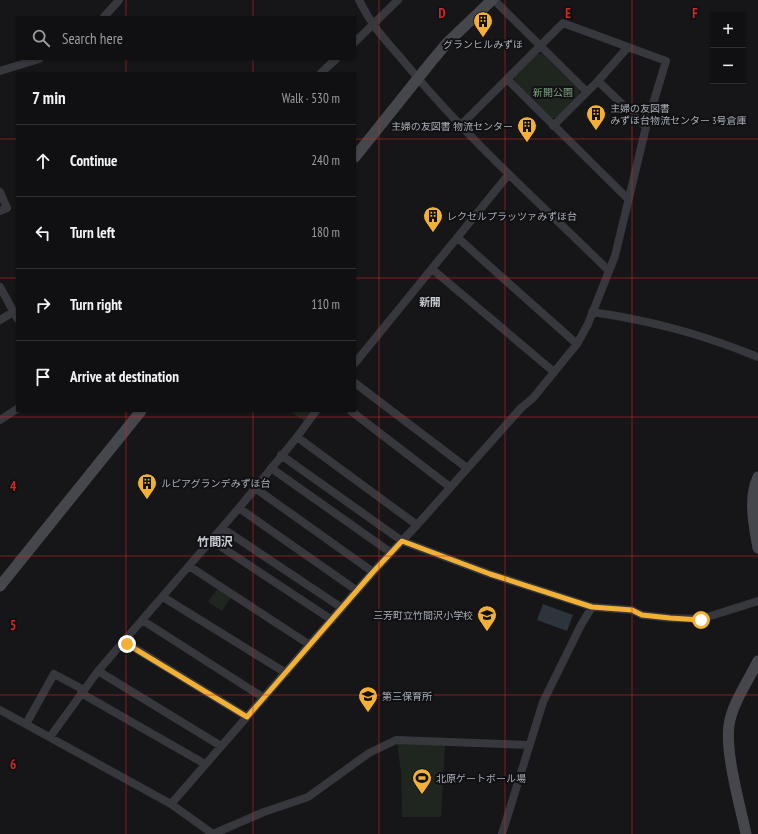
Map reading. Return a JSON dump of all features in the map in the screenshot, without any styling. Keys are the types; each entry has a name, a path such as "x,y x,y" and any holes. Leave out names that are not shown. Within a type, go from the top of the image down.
{"street":[{"path":"105,16 119,0"},
{"path":"359,0 373,26 461,125 608,270"},
{"path":"356,41 398,0"},
{"path":"356,156 447,43 493,0 586,91"},
{"path":"172,804 205,764 310,646 356,590 390,552 417,525 522,408 533,398 577,344 615,256 646,127 666,61 563,23 461,125"},
{"path":"553,126 586,91 598,81 628,47"},
{"path":"0,71 36,60"},
{"path":"322,72 335,60"},
{"path":"507,80 628,199"},
{"path":"598,81 646,127"},
{"path":"356,362 509,174"},
{"path":"0,192 6,208 0,210"},
{"path":"458,238 577,344"},
{"path":"432,269 554,372"},
{"path":"0,287 15,315 0,320"},
{"path":"592,312 635,319 695,333 758,357"},
{"path":"356,384 468,468"},
{"path":"0,420 16,410"},
{"path":"0,586 136,412"},
{"path":"50,737 98,671 239,508 315,412"},
{"path":"352,412 450,487"},
{"path":"296,437 417,525"},
{"path":"281,455 402,541 490,574 592,607 632,610 642,615 701,620 758,601"},
{"path":"271,468 390,552"},
{"path":"758,476 754,485 752,499 758,548"},
{"path":"255,488 373,572"},
{"path":"239,508 356,590"},
{"path":"222,528 342,608"},
{"path":"211,540 332,620"},
{"path":"188,566 310,646"},
{"path":"163,597 286,673"},
{"path":"502,834 529,745 544,702 592,607"},
{"path":"142,620 264,698"},
{"path":"123,641 247,717"},
{"path":"746,834 730,754 729,725 736,704 758,662"},
{"path":"98,671 221,746"},
{"path":"26,724 54,674 205,764"},
{"path":"0,710 172,804 213,834 264,812 308,797 369,753 396,740 529,745"}],"green space":[{"name":"新開公園","path":"537,54 542,54 579,90 580,94 556,118 552,118 515,81 514,77"},
{"path":"291,412 310,412 304,421"},
{"path":"218,588 231,597 222,611 208,602"},
{"name":"北原ゲートボール場","path":"397,743 445,745 441,817 402,817 401,772"}],"shaded area":[{"path":"543,604 573,615 567,631 537,620"}],"place":[{"name":"グランヒルみずほ","path":"483,38"},
{"name":"主婦の友図書 みずほ台物流センター 3号倉庫","path":"596,131"},
{"name":"主婦の友図書 物流センター","path":"527,143"},
{"name":"レクセルプラッツァみずほ台","path":"433,233"},
{"name":"ルピアグランデみずほ台","path":"147,500"},
{"name":"三芳町立竹間沢小学校","path":"487,632"},
{"name":"第三保育所","path":"368,713"},
{"name":"北原ゲートボール場","path":"422,795"}],"district":[{"name":"新開","path":"430,302"},
{"name":"竹間沢","path":"215,542"}],"route":[{"path":"127,644 247,717 390,552 402,541 490,574 592,607 632,610 642,615 701,620"}]}
